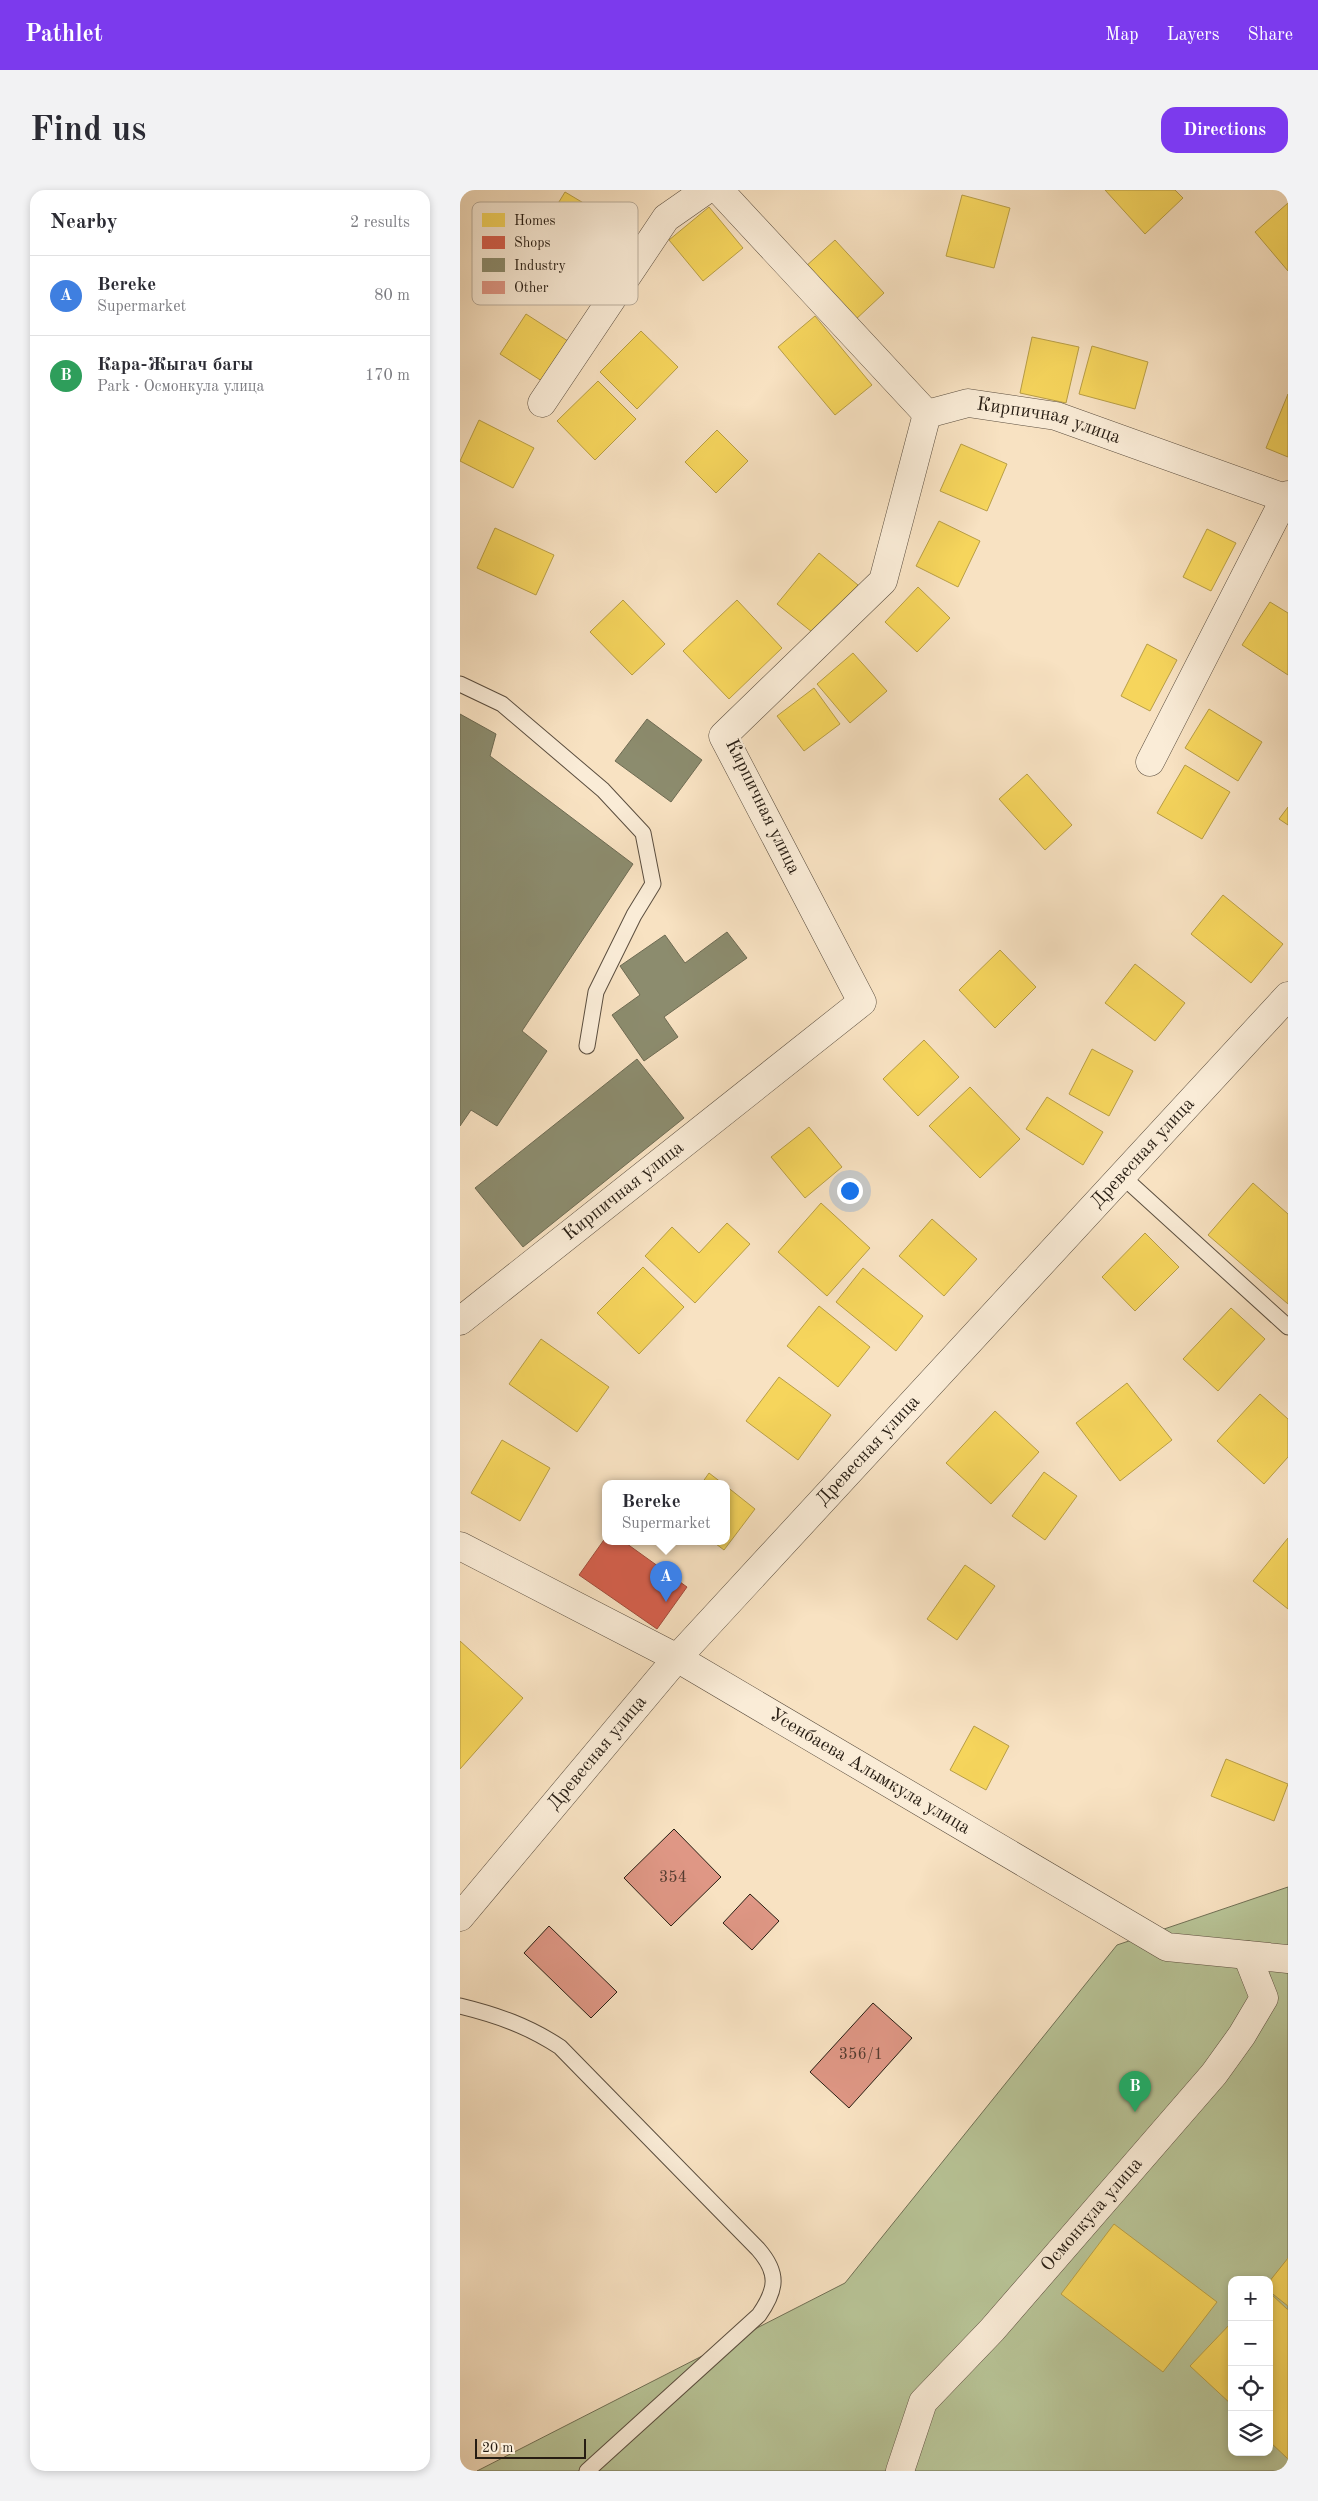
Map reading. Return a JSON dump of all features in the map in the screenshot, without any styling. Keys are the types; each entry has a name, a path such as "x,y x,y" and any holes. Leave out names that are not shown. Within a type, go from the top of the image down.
{"street":[{"path":"638,260 666,218 706,190"},
{"path":"719,190 927,414"},
{"path":"542,403 608,305"},
{"name":"Кирпичная улица","path":"460,1321 862,1002 723,736 883,581 927,414 968,403 1056,416 1286,496"},
{"path":"1150,762 1286,496"},
{"name":"Древесная улица","path":"460,1917 677,1658 1288,996"},
{"name":"Усенбаева Алымкула улица","path":"460,1546 677,1658 1167,1947 1288,1959"},
{"name":"Осмонкула улица","path":"900,2471 923,2402 992,2330 1080,2229 1214,2074 1242,2035 1264,1998 1247,1955"}],"lane":[{"path":"460,684 502,704 603,790 643,833 653,884 634,915 596,992 588,1046"},
{"path":"1122,1176 1288,1327"},
{"path":"460,2006 500,2016 533,2030 560,2047 770,2262 774,2277 772,2293 759,2315 587,2471"}],"green space":[{"path":"1288,1887 1288,2471 477,2471 845,2283 1117,1945"}],"building: Homes":[{"path":"1105,190 1175,190 1183,198 1145,234"},
{"path":"565,192 582,202 559,202"},
{"path":"962,195 1010,208 994,268 946,256"},
{"path":"1288,203 1288,271 1255,232"},
{"path":"709,207 743,248 703,281 669,240"},
{"path":"835,240 884,293 854,321 805,267"},
{"path":"526,314 571,343 545,383 500,354"},
{"path":"815,316 872,385 835,415 778,347"},
{"path":"641,331 678,367 637,409 600,372"},
{"path":"1032,337 1079,347 1066,403 1020,393"},
{"path":"1092,346 1148,362 1135,409 1079,394"},
{"path":"598,381 636,419 595,460 557,421"},
{"path":"1288,394 1288,457 1266,448"},
{"path":"479,420 534,448 513,488 460,461"},
{"path":"717,430 748,461 716,493 685,462"},
{"path":"961,444 1007,464 987,511 940,491"},
{"path":"939,521 980,541 958,587 916,566"},
{"path":"495,528 554,555 536,595 477,568"},
{"path":"1207,529 1236,543 1211,591 1183,577"},
{"path":"819,553 858,585 817,636 777,604"},
{"path":"918,587 950,618 917,652 885,622"},
{"path":"623,600 665,644 632,675 590,632"},
{"path":"737,600 782,648 729,699 683,651"},
{"path":"1270,602 1288,613 1288,675 1242,645"},
{"path":"1147,644 1177,660 1150,711 1121,696"},
{"path":"853,653 887,691 850,723 817,684"},
{"path":"814,688 840,724 804,751 777,716"},
{"path":"1209,709 1262,742 1238,781 1185,748"},
{"path":"1185,765 1230,792 1202,839 1157,813"},
{"path":"1027,774 1072,825 1045,850 999,799"},
{"path":"1288,807 1288,825 1279,819"},
{"path":"1223,895 1283,944 1251,983 1191,934"},
{"path":"1000,950 1036,987 995,1028 959,990"},
{"path":"1135,964 1185,1003 1155,1041 1105,1003"},
{"path":"924,1040 959,1077 918,1116 883,1079"},
{"path":"1092,1049 1133,1071 1109,1116 1069,1094"},
{"path":"970,1087 1020,1139 980,1178 929,1126"},
{"path":"1047,1097 1103,1132 1083,1165 1026,1129"},
{"path":"809,1127 842,1167 805,1198 771,1157"},
{"path":"1253,1183 1288,1214 1288,1304 1208,1235"},
{"path":"821,1203 870,1248 827,1296 778,1252"},
{"path":"932,1219 977,1259 944,1296 899,1256"},
{"path":"727,1223 750,1244 695,1303 645,1256 672,1227 699,1253"},
{"path":"1145,1233 1179,1267 1135,1311 1102,1277"},
{"path":"643,1267 684,1307 639,1354 597,1313"},
{"path":"863,1268 923,1316 896,1351 836,1302"},
{"path":"819,1306 870,1347 838,1387 787,1346"},
{"path":"1231,1308 1265,1339 1218,1391 1183,1359"},
{"path":"541,1339 609,1387 577,1432 509,1384"},
{"path":"779,1377 831,1415 798,1460 746,1421"},
{"path":"1127,1383 1172,1440 1120,1481 1076,1423"},
{"path":"1260,1394 1288,1419 1288,1457 1264,1484 1217,1441"},
{"path":"995,1411 1039,1452 991,1504 946,1463"},
{"path":"502,1440 550,1468 520,1521 471,1493"},
{"path":"1044,1472 1077,1496 1045,1540 1012,1516"},
{"path":"709,1473 718,1480 704,1480"},
{"path":"730,1489 755,1509 730,1542"},
{"path":"1288,1538 1288,1609 1253,1581"},
{"path":"717,1545 728,1545 724,1550"},
{"path":"965,1565 995,1586 957,1640 927,1619"},
{"path":"460,1641 523,1698 460,1769"},
{"path":"974,1726 1009,1746 986,1790 950,1770"},
{"path":"1226,1759 1288,1784 1274,1821 1211,1796"},
{"path":"1114,2224 1217,2302 1163,2372 1061,2294"},
{"path":"1288,2258 1288,2306 1273,2294 1273,2277"},
{"path":"1273,2296 1288,2310 1288,2459 1273,2445"},
{"path":"1228,2326 1228,2401 1190,2366"}],"building: Shops":[{"path":"602,1543 602,1545 629,1545 687,1587 657,1629 579,1575"}],"building: Industry":[{"path":"460,714 496,734 490,756 633,864 522,1031 547,1051 497,1126 471,1110 460,1126"},
{"path":"647,719 702,760 671,802 615,761"},
{"path":"727,932 747,958 664,1017 678,1037 644,1061 612,1015 640,995 620,966 665,935 685,963"},
{"path":"637,1059 684,1118 523,1247 475,1188"}],"building: Other":[{"path":"674,1829 721,1877 671,1926 624,1878"},
{"path":"750,1894 779,1921 752,1950 723,1923"},
{"path":"549,1926 617,1992 591,2018 524,1953"},
{"path":"873,2003 912,2038 849,2108 810,2072"}],"place":[{"name":"Bereke","path":"666,1602"},
{"name":"Кара-Жыгач багы","path":"1135,2112"}]}
